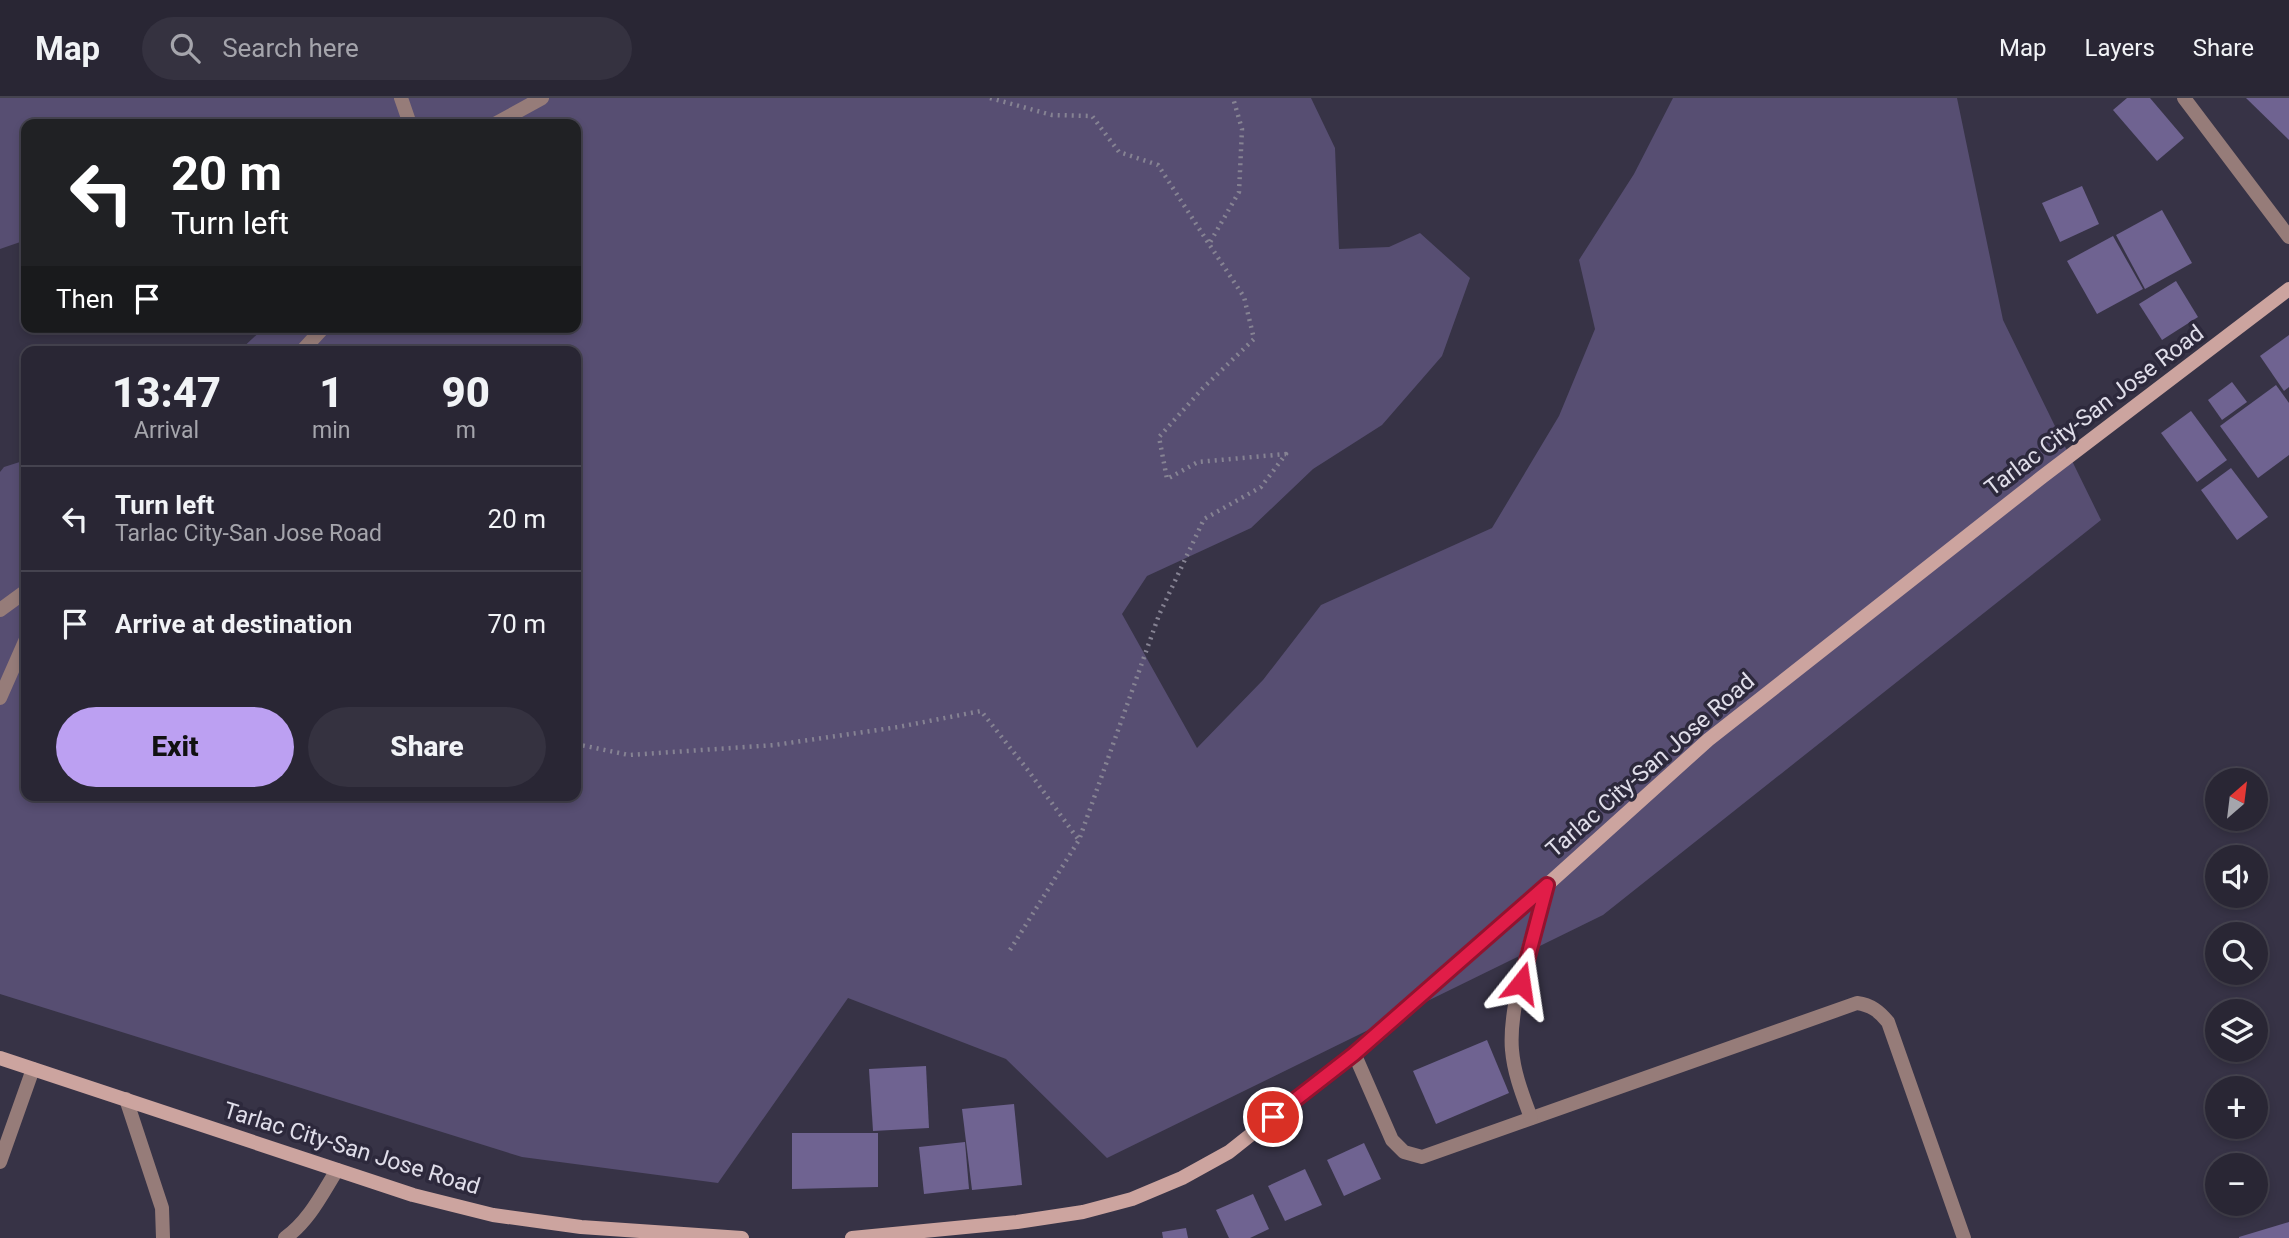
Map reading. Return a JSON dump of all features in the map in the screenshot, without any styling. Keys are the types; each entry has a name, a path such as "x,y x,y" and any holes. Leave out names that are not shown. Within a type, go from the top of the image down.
{"main road":[{"name":"Tarlac City-San Jose Road","path":"852,1238 1017,1222 1083,1212 1132,1199 1182,1178 1228,1152 1354,1054 1708,740 2042,477 2289,289"},
{"name":"Tarlac City-San Jose Road","path":"0,1058 413,1195 493,1215 581,1227 742,1238"}],"street":[{"path":"401,98 408,119"},
{"path":"504,119 542,98"},
{"path":"2184,98 2289,237"},
{"path":"307,346 318,333"},
{"path":"0,610 21,595"},
{"path":"0,698 21,650"},
{"path":"1531,1118 1514,1067 1511,1029 1547,885"},
{"path":"1354,1054 1392,1140 1404,1152 1422,1157 1857,1003 1866,1004 1888,1022 1964,1238"},
{"path":"0,1162 33,1069"},
{"path":"125,1099 162,1208 163,1238"},
{"path":"285,1238 296,1230 312,1210 337,1170"}],"path":[{"path":"990,98 1052,115 1092,116 1119,152 1158,165 1244,297 1254,339 1203,388 1159,437 1167,479 1198,462 1286,454 1261,487 1205,519 1159,615 1079,840 1010,950"},
{"path":"1209,244 1239,192 1242,129 1233,98"},
{"path":"581,745 629,755 775,745 898,727 981,711 1079,840"}],"shaded area":[{"path":"0,98 1311,98 1335,148 1339,249 1389,247 1420,233 1470,278 1442,356 1382,425 1313,469 1251,528 1147,576 1122,614 1197,748 1263,680 1321,605 1492,528 1559,416 1595,329 1579,260 1634,174 1673,98 1957,98 2003,320 2101,520 1603,915 1107,1158 1006,1059 848,998 718,1183 522,1157 0,994 0,472 4,467 21,462 21,801 581,801 581,346 244,346 259,333 581,333 581,119 21,119 21,242 0,249"}],"building":[{"path":"2127,98 2150,98 2184,138 2157,161 2113,110"},
{"path":"2246,98 2289,98 2289,140"},
{"path":"2082,186 2099,224 2060,242 2042,203"},
{"path":"2162,210 2192,263 2145,289 2116,235"},
{"path":"2113,236 2143,289 2097,314 2067,261"},
{"path":"2176,281 2198,317 2162,340 2139,304"},
{"path":"2289,335 2289,387 2284,391 2260,356"},
{"path":"2232,382 2247,402 2222,420 2208,400"},
{"path":"2276,385 2289,403 2289,455 2258,478 2220,426"},
{"path":"2191,411 2227,460 2197,482 2161,433"},
{"path":"2231,468 2268,517 2237,540 2201,490"},
{"path":"1487,1040 1509,1093 1436,1124 1413,1071"},
{"path":"926,1066 929,1128 873,1131 869,1069"},
{"path":"1014,1104 1022,1185 972,1190 962,1109"},
{"path":"792,1133 878,1133 878,1187 792,1189"},
{"path":"965,1142 969,1189 924,1194 919,1147"},
{"path":"1364,1143 1381,1179 1344,1196 1327,1160"},
{"path":"1305,1169 1322,1205 1285,1221 1268,1186"},
{"path":"1253,1194 1269,1229 1250,1238 1229,1238 1216,1210"},
{"path":"2289,1222 2289,1238 2239,1238 2239,1237"},
{"path":"1186,1228 1188,1238 1163,1238 1162,1232"}],"route":[{"path":"1273,1117 1354,1054 1547,885 1521,983"}]}
